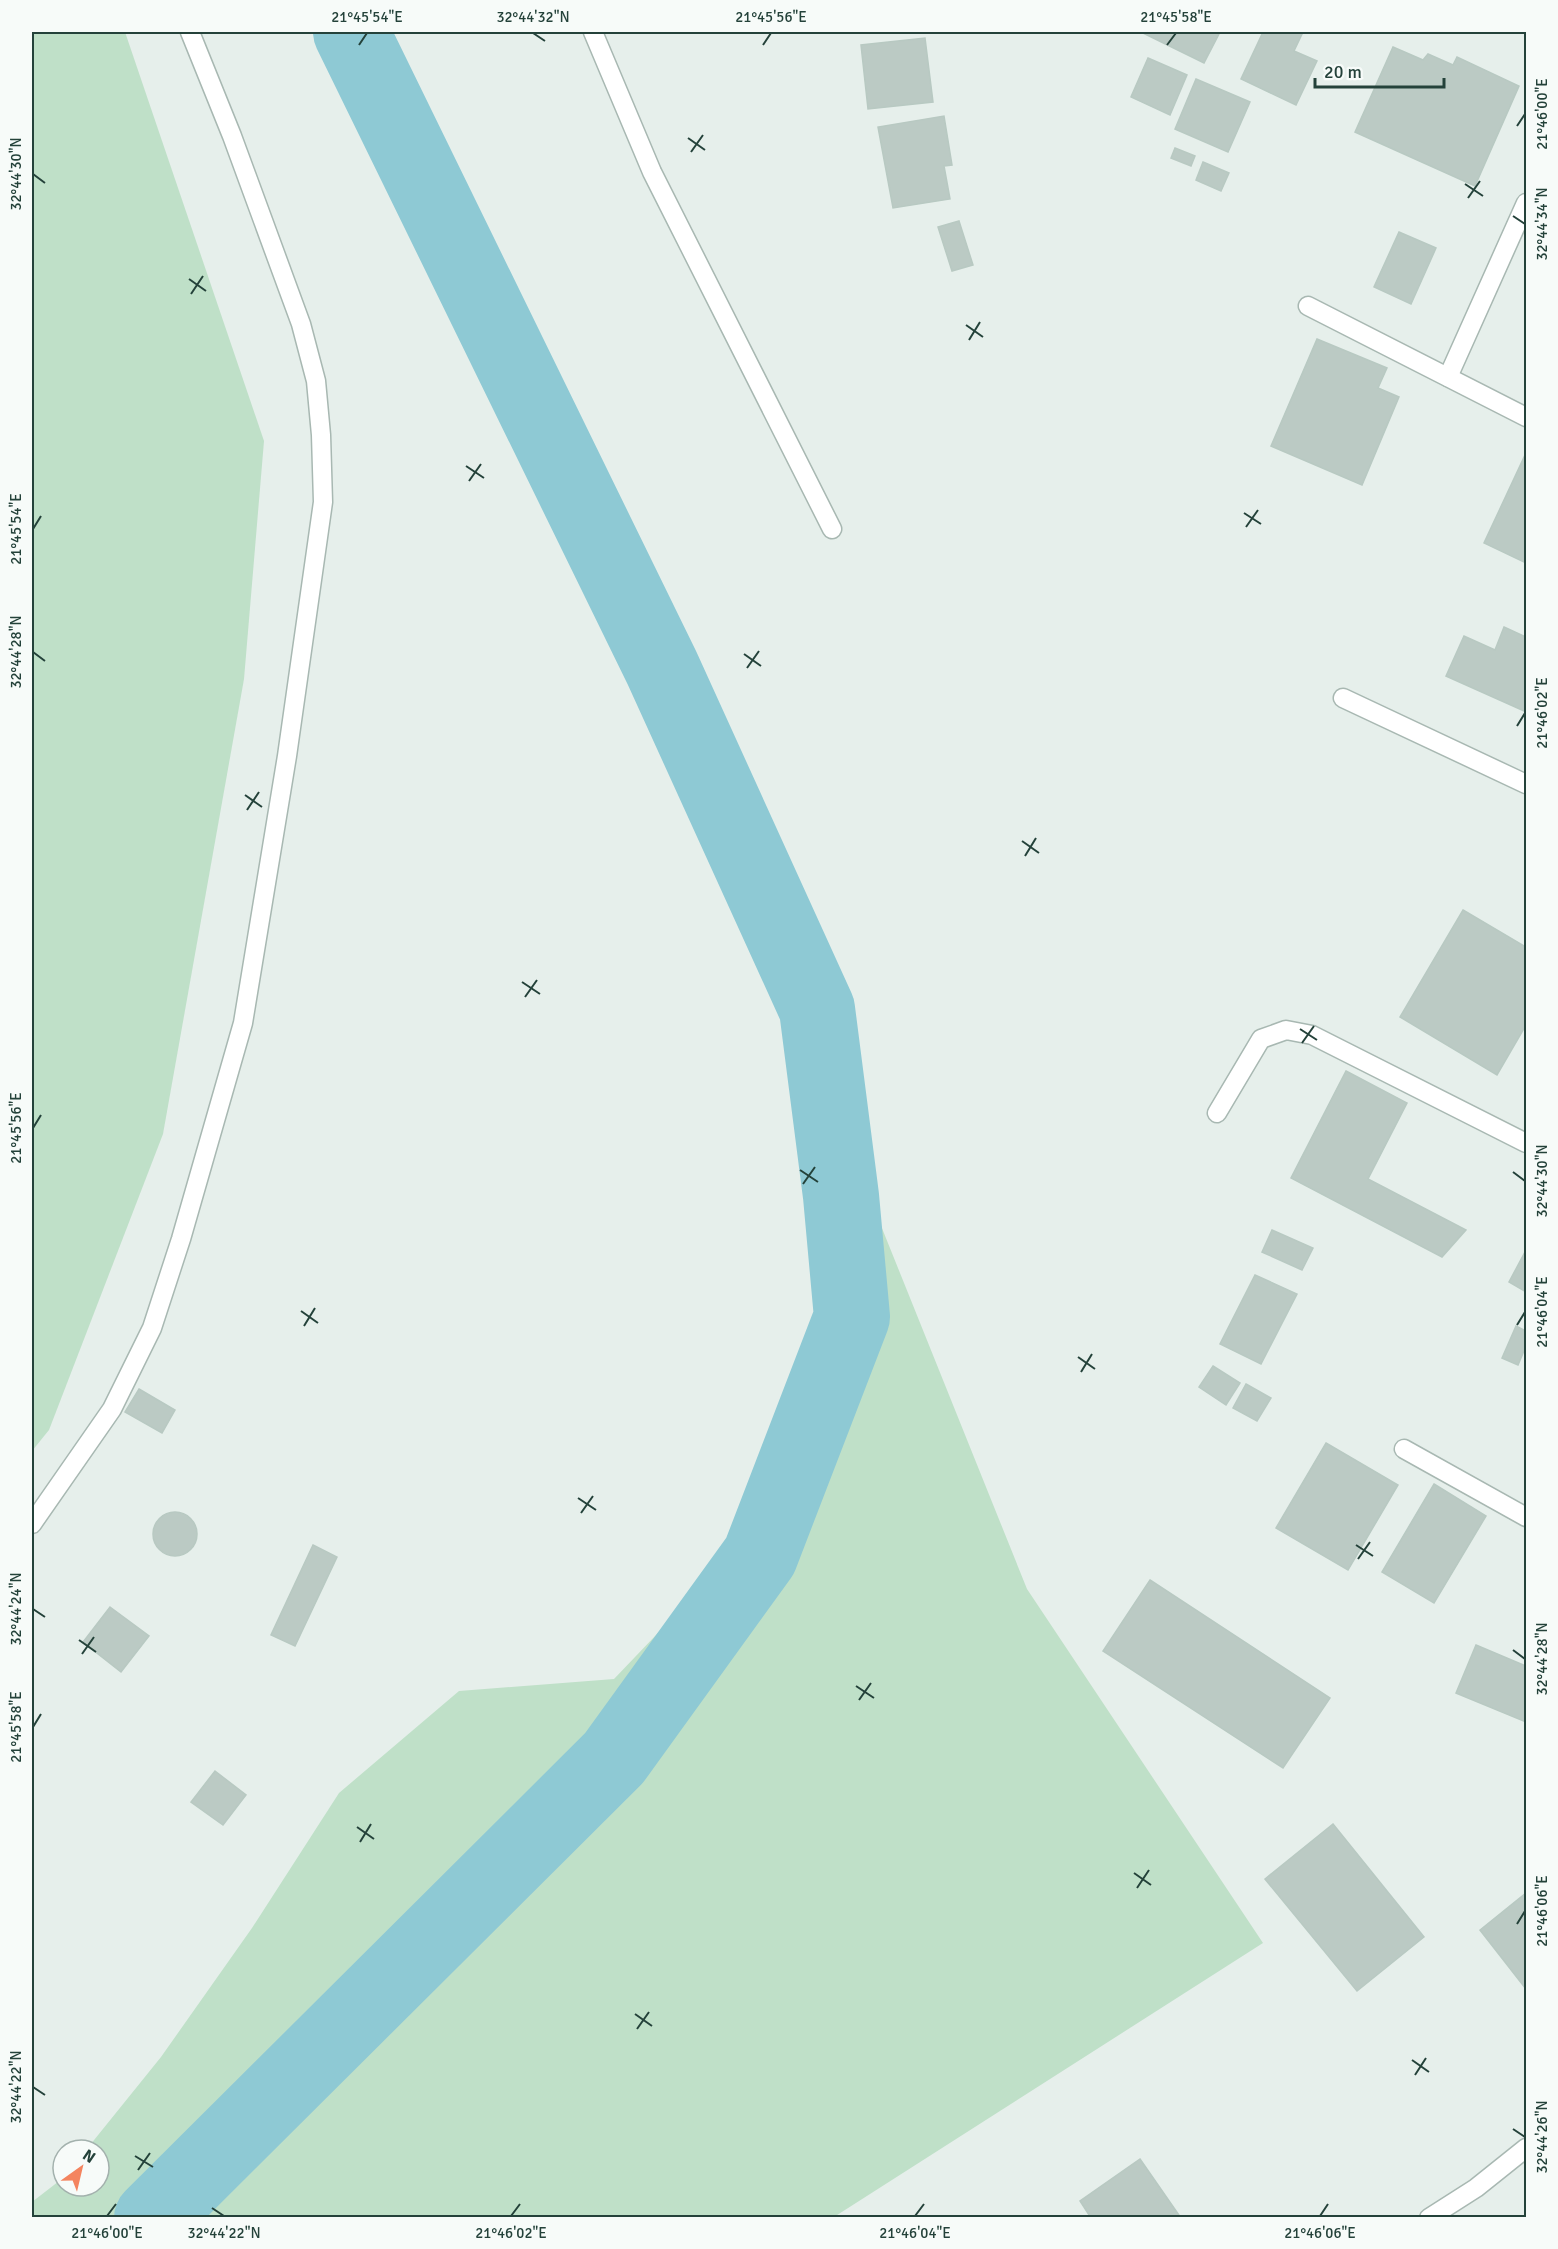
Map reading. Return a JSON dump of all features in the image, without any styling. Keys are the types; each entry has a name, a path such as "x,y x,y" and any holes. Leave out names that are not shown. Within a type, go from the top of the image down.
{"street":[{"path":"32,1524 112,1409 152,1328 181,1239 243,1023 287,756 323,502 321,435 316,381 301,324 232,136 190,32"},
{"path":"593,32 652,172 832,529"},
{"path":"1448,377 1527,203"},
{"path":"1308,306 1527,417"},
{"path":"1343,698 1527,784"},
{"path":"1217,1113 1261,1039 1286,1030 1312,1035 1527,1143"},
{"path":"1404,1449 1527,1517"},
{"path":"1429,2217 1476,2188 1527,2148"}],"green space":[{"path":"32,32 125,32 264,441 244,679 163,1134 49,1430 32,1451"},
{"path":"859,1171 1027,1589 1263,1943 834,2217 32,2217 32,2202 51,2187 51,2198 111,2198 111,2138 96,2138 161,2057 252,1928 339,1793 459,1691 614,1679 720,1568 789,1432"}],"building":[{"path":"1141,32 1220,32 1204,63"},
{"path":"1263,32 1303,32 1294,51 1317,61 1296,105 1241,79"},
{"path":"925,38 933,102 868,109 861,45"},
{"path":"1393,47 1423,60 1428,54 1453,65 1457,57 1519,86 1475,186 1355,132"},
{"path":"1148,58 1187,75 1170,115 1131,97"},
{"path":"1196,79 1250,102 1228,152 1175,129"},
{"path":"944,116 952,165 944,166 950,199 893,208 878,127"},
{"path":"1175,148 1195,156 1191,166 1171,158"},
{"path":"1203,162 1229,173 1221,191 1196,180"},
{"path":"959,221 973,265 952,271 938,227"},
{"path":"1399,232 1436,248 1411,304 1374,287"},
{"path":"1317,339 1387,368 1378,388 1399,397 1362,485 1271,446"},
{"path":"1526,455 1526,563 1484,543"},
{"path":"1504,627 1526,637 1526,705 1524,711 1446,676 1464,636 1495,650"},
{"path":"1463,910 1526,947 1526,1025 1497,1075 1400,1017"},
{"path":"1346,1071 1407,1103 1368,1179 1466,1230 1442,1257 1291,1178"},
{"path":"1272,1230 1313,1248 1302,1270 1262,1252"},
{"path":"1526,1250 1526,1292 1509,1282"},
{"path":"1255,1275 1297,1294 1261,1364 1220,1344"},
{"path":"1516,1326 1526,1331 1526,1346 1518,1365 1502,1358"},
{"path":"1213,1366 1240,1383 1226,1405 1199,1387"},
{"path":"1246,1384 1271,1398 1257,1421 1233,1408"},
{"path":"139,1389 175,1410 162,1433 125,1412"},
{"path":"1326,1443 1398,1485 1348,1570 1276,1528"},
{"path":"1434,1484 1486,1516 1434,1603 1382,1572"},
{"path":"175,1512 191,1518 197,1534 191,1550 175,1556 159,1550 153,1534 159,1518"},
{"path":"313,1545 337,1557 295,1646 271,1635"},
{"path":"1150,1580 1330,1698 1283,1768 1103,1651"},
{"path":"110,1607 149,1636 121,1672 83,1642"},
{"path":"1476,1645 1526,1666 1526,1722 1456,1693"},
{"path":"215,1771 246,1795 223,1825 191,1802"},
{"path":"1333,1824 1424,1937 1357,1991 1265,1879"},
{"path":"1526,1893 1526,1989 1480,1930"},
{"path":"1140,2159 1181,2218 1091,2218 1080,2201"}],"waterway":[{"path":"152,2218 614,1758 760,1556 852,1317 841,1196 817,1009 662,668 351,32"}]}
